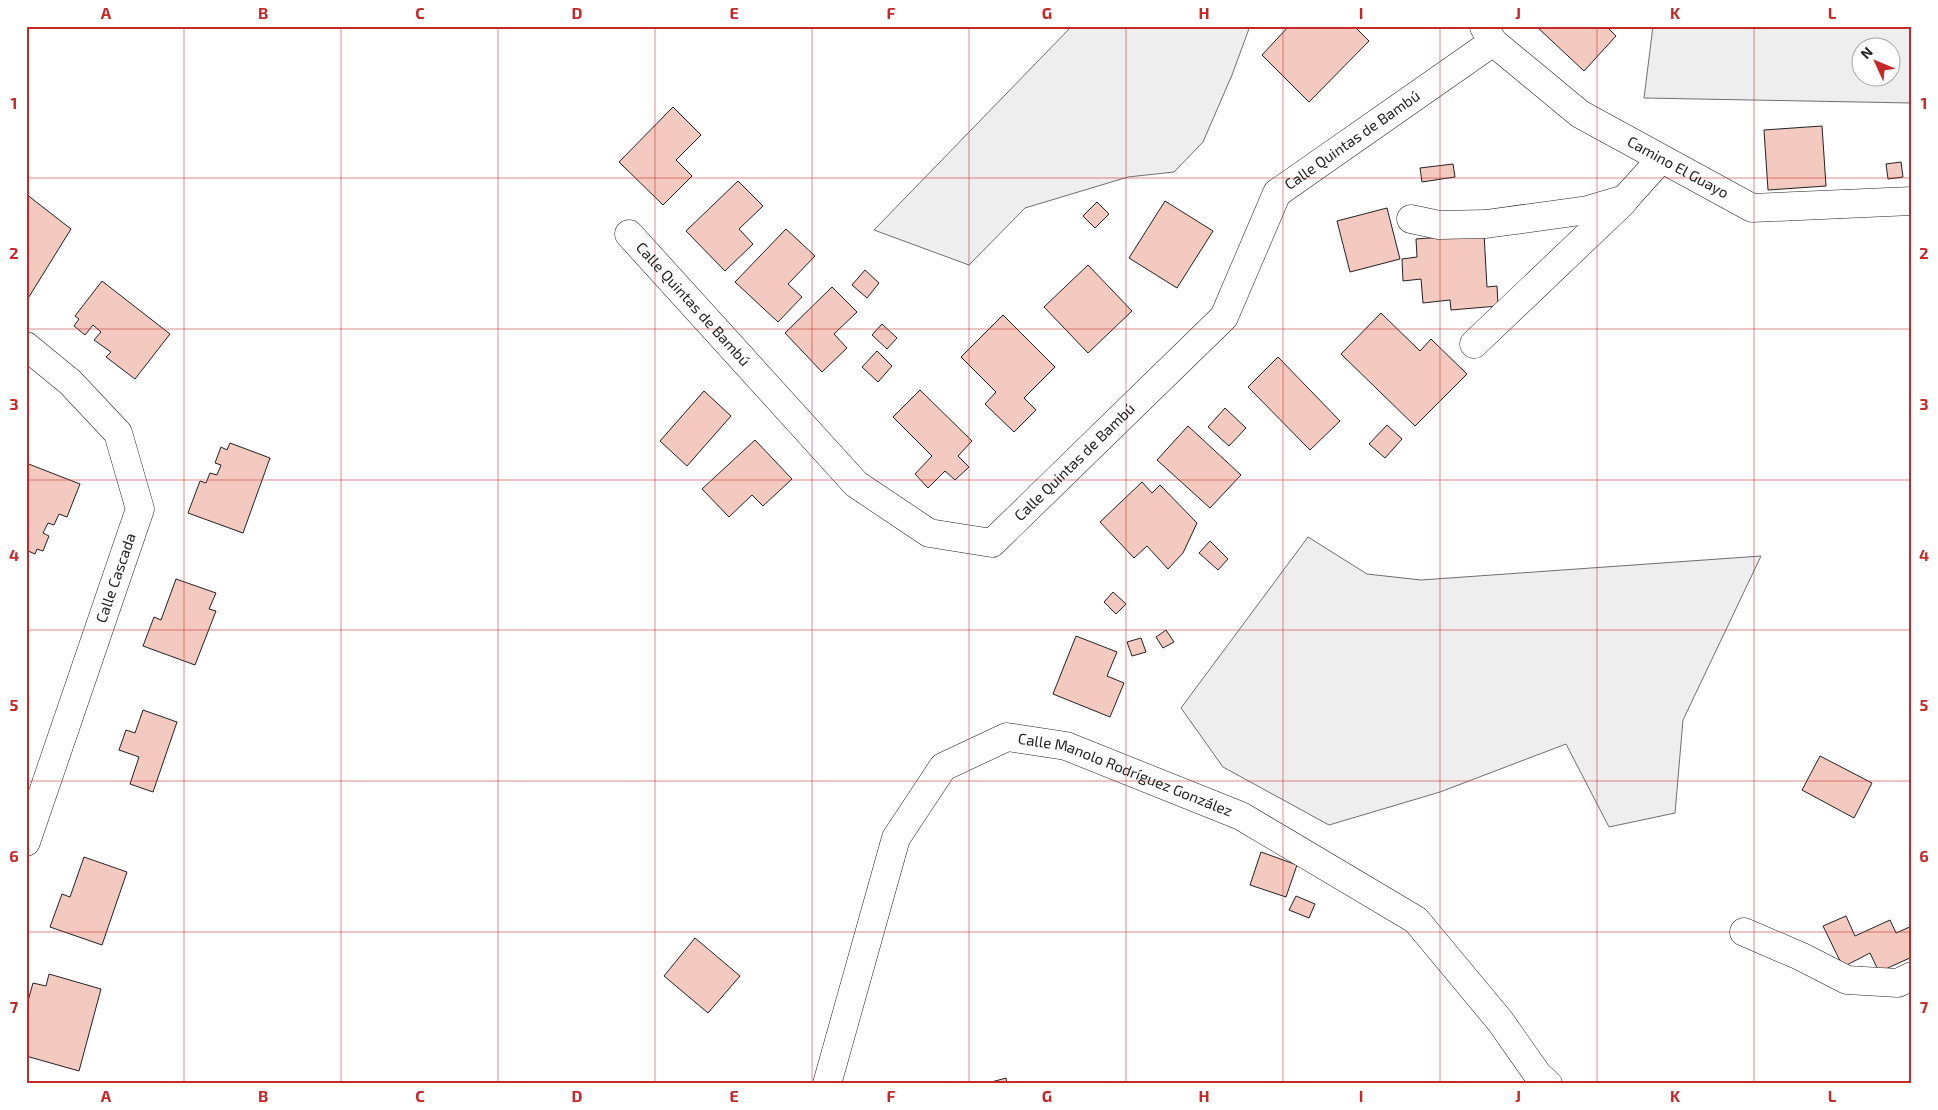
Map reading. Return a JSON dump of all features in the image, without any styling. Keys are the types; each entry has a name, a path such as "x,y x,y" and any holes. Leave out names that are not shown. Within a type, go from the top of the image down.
{"street":[{"name":"Camino El Guayo","path":"1488,34 1580,114 1752,208 1912,200"},
{"name":"Calle Quintas de Bambú","path":"629,234 856,484 929,533 992,543 1224,317 1277,193 1488,34"},
{"path":"1474,344 1626,199 1661,159"},
{"path":"1411,219 1439,225 1486,224 1588,210 1626,199"},
{"name":"Calle Cascada","path":"26,346 70,382 118,434 140,509 26,842"},
{"name":"Calle Manolo Rodríguez González","path":"827,1084 896,838 942,767 1007,737 1066,746 1241,816 1416,920 1500,1021 1538,1075 1548,1084"},
{"path":"1744,932 1800,956 1847,980 1898,983 1912,976"}],"shaded area":[{"path":"1072,26 1250,26 1232,75 1203,142 1174,172 1128,177 1025,208 969,265 874,230"},
{"path":"1653,26 1912,26 1912,103 1644,98"},
{"path":"1308,537 1367,574 1421,580 1761,556 1683,720 1675,813 1609,827 1566,744 1440,792 1329,825 1223,767 1181,708"}],"building":[{"path":"1289,26 1354,26 1369,41 1309,102 1262,55"},
{"path":"1536,26 1606,26 1616,36 1584,71"},
{"path":"673,107 701,135 676,160 692,176 663,205 619,162"},
{"path":"1822,126 1826,186 1768,190 1764,130"},
{"path":"1901,162 1903,177 1888,179 1886,164"},
{"path":"1453,164 1455,177 1422,182 1420,168"},
{"path":"738,181 763,206 739,229 753,244 725,271 686,231"},
{"path":"26,194 71,229 27,300 26,300"},
{"path":"1165,201 1213,231 1177,288 1129,258"},
{"path":"1097,202 1109,214 1095,228 1083,216"},
{"path":"1387,208 1400,259 1350,272 1337,221"},
{"path":"786,229 815,256 788,284 802,297 778,322 735,282"},
{"path":"1484,234 1487,287 1497,286 1498,306 1451,310 1450,300 1423,303 1421,279 1403,281 1402,259 1417,257 1416,239"},
{"path":"1088,265 1132,311 1088,353 1044,307"},
{"path":"865,270 879,283 867,298 852,285"},
{"path":"102,281 170,334 135,379 106,357 111,352 94,340 101,332 93,325 85,335 74,326 79,319 75,316"},
{"path":"832,287 857,312 834,334 847,348 822,372 785,333"},
{"path":"1381,313 1420,351 1431,339 1467,374 1415,426 1341,354"},
{"path":"1003,315 1055,367 1024,398 1036,410 1014,432 985,404 996,392 961,357"},
{"path":"882,324 897,338 887,349 872,335"},
{"path":"877,351 892,366 878,382 862,367"},
{"path":"1278,357 1340,421 1310,450 1248,387"},
{"path":"920,390 972,441 958,456 969,467 955,480 945,471 928,488 915,474 932,456 893,417"},
{"path":"704,391 731,416 687,466 660,441"},
{"path":"1225,408 1246,428 1229,446 1208,427"},
{"path":"1387,425 1402,439 1385,458 1369,444"},
{"path":"1188,426 1241,475 1210,508 1157,460"},
{"path":"755,440 792,479 763,506 752,495 729,517 702,489"},
{"path":"230,443 270,458 243,533 188,513 200,481 206,483 210,473 217,475 221,465 215,463 221,447 227,450"},
{"path":"26,463 80,484 67,517 59,514 54,525 48,523 43,533 49,536 43,551 37,549 35,554 26,550"},
{"path":"1142,482 1152,493 1160,485 1197,523 1183,553 1168,569 1147,546 1134,558 1100,522"},
{"path":"1210,541 1228,559 1218,570 1199,553"},
{"path":"176,579 216,593 209,609 216,611 195,665 143,646 154,617 161,620"},
{"path":"1113,592 1126,604 1116,614 1104,602"},
{"path":"1166,630 1174,642 1163,648 1156,637"},
{"path":"1076,636 1117,652 1107,676 1124,683 1110,717 1053,694"},
{"path":"1141,638 1146,652 1132,656 1127,642"},
{"path":"143,710 177,722 153,792 130,784 139,757 119,750 126,730 135,733"},
{"path":"1820,756 1872,783 1854,818 1802,790"},
{"path":"1261,852 1297,865 1286,897 1250,885"},
{"path":"84,857 127,872 102,945 50,927 62,894 70,897"},
{"path":"1296,896 1315,904 1309,918 1289,910"},
{"path":"1846,916 1855,936 1890,920 1896,933 1912,926 1912,957 1879,972 1870,953 1843,967 1823,926"},
{"path":"695,938 740,976 708,1013 664,976"},
{"path":"49,974 101,989 79,1071 26,1056 26,1008 33,983 46,986"},
{"path":"1006,1078 1007,1084 984,1084"}]}
